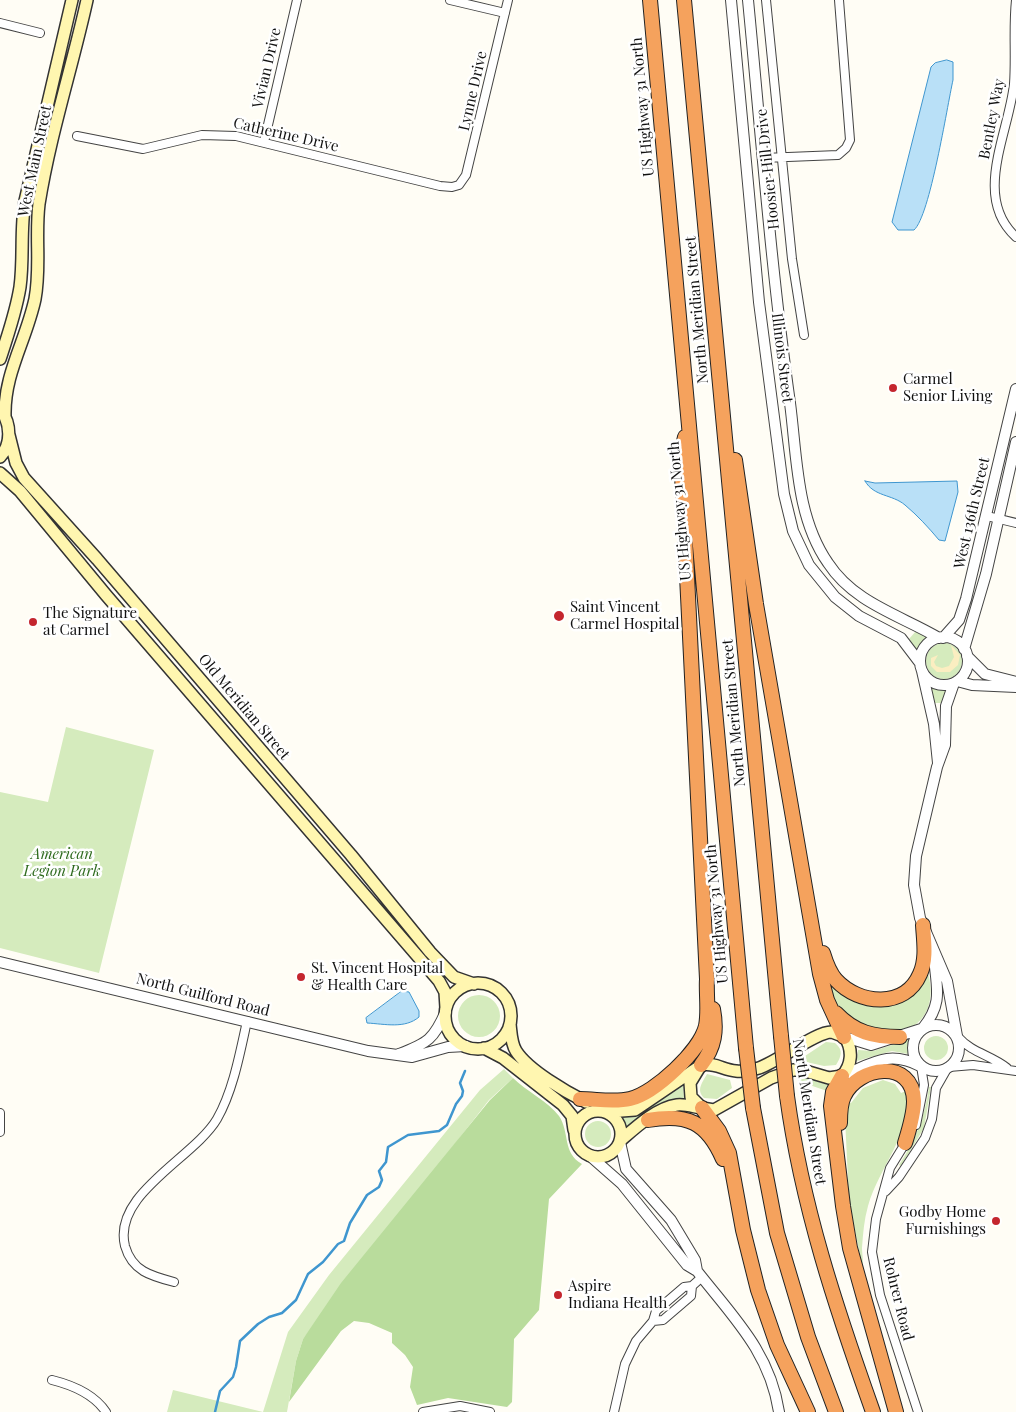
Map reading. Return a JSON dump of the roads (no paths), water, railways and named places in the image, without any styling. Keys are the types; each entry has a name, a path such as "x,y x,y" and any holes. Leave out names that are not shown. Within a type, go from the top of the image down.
{"highway":[{"name":"US Highway 31 North","path":"650,0 753,1108 777,1233 808,1337 836,1412"},
{"name":"North Meridian Street","path":"684,0 787,1096 797,1162 812,1227 836,1305 873,1412"},
{"path":"724,418 738,469 752,578 820,974 829,1005 845,1037"},
{"path":"580,1099 621,1100 634,1098 683,1063 699,1042 706,1026 707,979 681,455 688,422"},
{"path":"810,914 827,967 835,979 855,994 872,1000 901,995 918,980 925,957 923,925"},
{"path":"701,1065 711,1051 716,1030 707,979"},
{"path":"829,1005 849,1026 859,1031 873,1036 900,1038"},
{"path":"836,1150 841,1105 844,1095 855,1081 881,1070 897,1072 904,1077 911,1088 914,1107 905,1143"},
{"path":"843,1075 835,1088 832,1100 836,1150 850,1248 896,1412"},
{"path":"702,1108 725,1143 733,1168 737,1200 750,1262 764,1311 808,1412"},
{"path":"648,1120 681,1118 692,1121 703,1129 720,1153 737,1200"}],"main road":[{"name":"West Main Street","path":"0,358 15,315 20,286 21,228 25,201 72,0"},
{"name":"West Main Street","path":"9,435 2,413 9,376 29,325 35,297 38,264 36,231 44,178 87,0"},
{"path":"0,457 6,450 9,435"},
{"name":"Old Meridian Street","path":"9,435 16,463 24,478 97,559 447,971 458,979 474,984"},
{"name":"Old Meridian Street","path":"1,474 20,491 78,562 271,788 439,981 445,992 446,1010"},
{"path":"271,788 283,776"},
{"path":"362,894 377,900 394,914 400,914"},
{"path":"574,1130 579,1118 596,1110 604,1111 619,1113 635,1110 701,1065 713,1064 736,1071 749,1070 790,1053 820,1034 830,1032 845,1037 851,1052 843,1075 829,1078 802,1070 793,1070 758,1085 721,1108 711,1110 676,1105 648,1120 605,1156 588,1155 579,1148 574,1130 572,1116 563,1105 504,1058 484,1048 466,1046 451,1034 446,1020 446,1010 451,998 458,990 474,984 491,986 504,995 510,1009 510,1024 514,1045 519,1055 560,1087 604,1111 617,1120 621,1134 620,1142"},
{"path":"484,1048 501,1040 510,1024"},
{"path":"701,1065 689,1089 692,1100 702,1108"}],"street":[{"name":"Vivian Drive","path":"264,142 297,0"},
{"path":"450,0 505,13"},
{"name":"Lynne Drive","path":"459,185 466,175 474,146 508,0"},
{"name":"Illinois Street","path":"731,0 759,302 784,494 793,531 809,565 835,597 859,616 900,638 921,665"},
{"name":"Illinois Street","path":"748,0 781,338 804,506 809,525 828,564 853,590 872,604 941,638"},
{"name":"Hoosier Hill Drive","path":"766,0 780,156 792,259 804,335"},
{"path":"763,158 838,155 846,148 850,140 839,0"},
{"name":"Bentley Way","path":"1016,0 1014,81 996,170 995,186 999,215 1016,237"},
{"path":"0,23 40,33"},
{"name":"Catherine Drive","path":"77,136 138,149 160,147 212,134 236,136 440,186 459,185"},
{"name":"West 136th Street","path":"941,638 958,620 962,612 987,516 1016,389"},
{"name":"West 136th Street","path":"966,652 1016,442"},
{"path":"987,516 1016,523"},
{"path":"938,764 934,724 921,665 924,648 931,641 941,638 956,640 982,672 1016,682"},
{"path":"948,1067 959,1053 957,1036 943,967 934,953 915,897 914,872 938,764 945,745 946,706 956,682 965,673 966,652"},
{"path":"921,665 925,676 935,684 944,685 956,682 972,685 1016,687"},
{"path":"921,1066 914,1058 913,1047 916,1037 932,1016 938,1001 934,953"},
{"name":"North Guilford Road","path":"0,962 368,1051 412,1057 448,1047 466,1046"},
{"name":"North Guilford Road","path":"398,1054 428,1042 438,1028 446,1010"},
{"path":"174,1282 152,1276 137,1267 127,1252 124,1242 125,1230 134,1205 145,1189 198,1143 218,1118 228,1090 247,1021"},
{"path":"845,1037 871,1045 900,1038 923,1028 938,1025 948,1028 973,1051 997,1061 1007,1068"},
{"path":"843,1075 889,1058 902,1058 933,1071 948,1067 973,1065 1007,1068 1016,1071"},
{"name":"Rohrer Road","path":"918,1412 888,1322 873,1263 874,1227 890,1168 914,1130 921,1109 924,1085 921,1066"},
{"name":"Rohrer Road","path":"884,1192 899,1177 925,1138 932,1119 937,1087 948,1067"},
{"path":"0,1113 0,1132"},
{"path":"620,1142 626,1169 671,1220 695,1260 700,1274"},
{"path":"588,1155 622,1184 687,1265 700,1274 756,1346 769,1371 779,1412"},
{"path":"614,1412 627,1358 636,1341 654,1321 656,1311 684,1287 692,1286 700,1274"},
{"path":"52,1380 72,1385 87,1394 106,1412"},
{"path":"423,1412 460,1406 490,1412"}],"water":[{"path":"947,60 953,62 953,80 932,184 920,221 914,230 898,230 892,222 931,67 935,63"},
{"path":"865,481 875,483 957,481 958,492 945,541 939,540 900,501 878,493"},
{"path":"402,991 409,992 419,1011 419,1017 408,1023 401,1024 367,1023 366,1018"}],"waterway":[{"path":"215,1412 220,1391 233,1377 240,1341 258,1324 269,1317 282,1313 296,1300 308,1274 323,1262 338,1244 344,1241 350,1223 367,1195 379,1187 382,1180 379,1171 386,1162 388,1147 408,1135 439,1131 447,1125 456,1104 462,1096 463,1091 460,1083 465,1071"}],"place":[{"name":"Carmel Senior Living","path":"893,388"},
{"name":"Saint Vincent Carmel Hospital","path":"559,616"},
{"name":"The Signature at Carmel","path":"33,622"},
{"name":"St. Vincent Hospital & Health Care","path":"301,977"},
{"name":"Godby Home Furnishings","path":"996,1221"},
{"name":"Aspire Indiana Health","path":"558,1295"}],"park label":[{"name":"American Legion Park","path":"62,862"}]}
